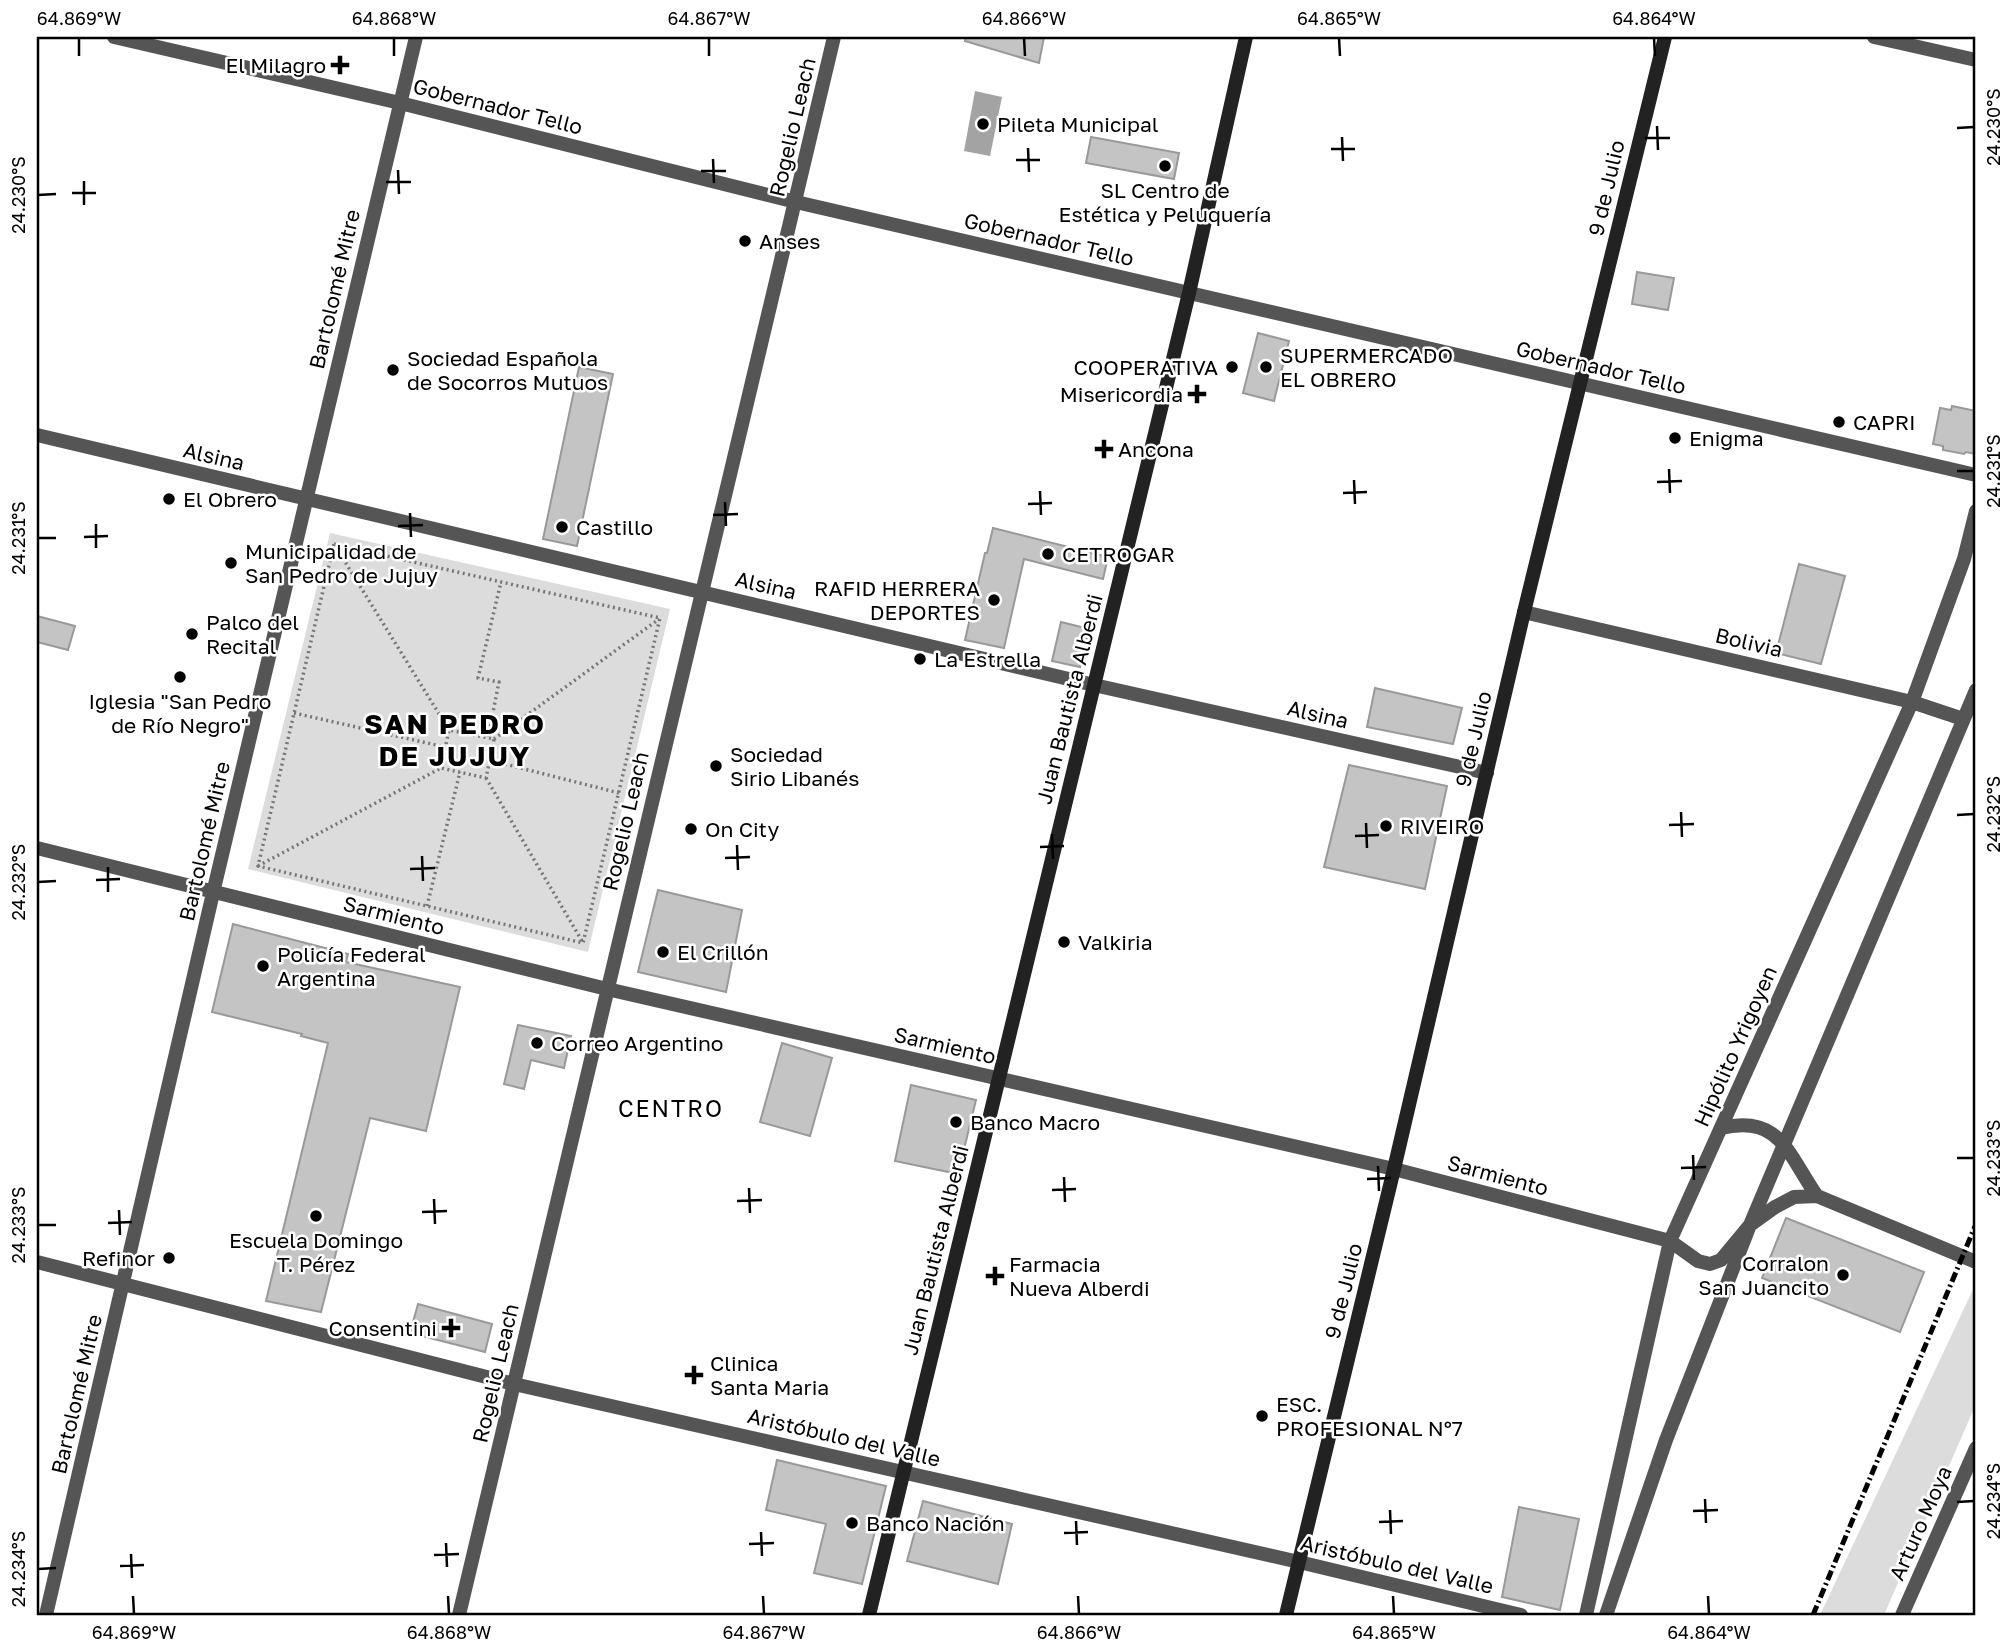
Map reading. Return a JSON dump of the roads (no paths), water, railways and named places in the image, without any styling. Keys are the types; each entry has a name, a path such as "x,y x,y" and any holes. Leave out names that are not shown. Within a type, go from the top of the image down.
{"main road":[{"name":"Juan Bautista Alberdi","path":"869,1615 1189,293 1247,37"},
{"name":"9 de Julio","path":"1286,1615 1394,1170 1524,612 1665,37"}],"street":[{"name":"Gobernador Tello","path":"114,37 400,103 796,202 1976,475"},
{"name":"Bartolomé Mitre","path":"46,1615 213,892 416,37"},
{"name":"Rogelio Leach","path":"458,1615 834,37"},
{"path":"1874,37 1976,60"},
{"name":"Alsina","path":"37,435 1094,685 1487,773"},
{"name":"Hipólito Yrigoyen","path":"1586,1615 1670,1241 1912,702 1970,561 1976,511"},
{"name":"Bolivia","path":"1524,612 1912,702 1963,719"},
{"path":"1606,1615 1666,1440 1750,1225 1976,690"},
{"name":"Sarmiento","path":"37,848 607,989 1394,1170 1670,1241 1698,1261 1710,1264 1721,1261 1750,1225 1775,1207 1794,1197 1817,1196"},
{"path":"1721,1128 1753,1125 1771,1130 1784,1143 1817,1196 1976,1262"},
{"name":"Aristóbulo del Valle","path":"37,1262 514,1384 1521,1615"},
{"name":"Arturo Moya","path":"1902,1615 1976,1448"}],"railway":[{"path":"1813,1615 1976,1224"}],"place":[{"name":"El Milagro","path":"340,65"},
{"name":"Pileta Municipal","path":"983,124"},
{"name":"SL Centro de Estética y Peluquería","path":"1165,166"},
{"name":"Anses","path":"745,241"},
{"name":"COOPERATIVA","path":"1232,367"},
{"name":"SUPERMERCADO EL OBRERO","path":"1266,367"},
{"name":"Sociedad Española de Socorros Mutuos","path":"393,370"},
{"name":"Misericordia","path":"1197,394"},
{"name":"CAPRI","path":"1839,422"},
{"name":"Enigma","path":"1675,438"},
{"name":"Ancona","path":"1104,449"},
{"name":"El Obrero","path":"169,499"},
{"name":"Castillo","path":"562,527"},
{"name":"CETROGAR","path":"1048,554"},
{"name":"Municipalidad de San Pedro de Jujuy","path":"231,563"},
{"name":"RAFID HERRERA DEPORTES","path":"994,600"},
{"name":"Palco del Recital","path":"192,634"},
{"name":"La Estrella","path":"920,659"},
{"name":"Iglesia \"San Pedro de Río Negro\"","path":"180,677"},
{"name":"Sociedad Sirio Libanés","path":"716,766"},
{"name":"RIVEIRO","path":"1386,826"},
{"name":"On City","path":"691,829"},
{"name":"Valkiria","path":"1064,942"},
{"name":"El Crillón","path":"663,952"},
{"name":"Policía Federal Argentina","path":"263,966"},
{"name":"Correo Argentino","path":"537,1043"},
{"name":"Banco Macro","path":"956,1122"},
{"name":"Escuela Domingo T. Pérez","path":"316,1216"},
{"name":"Refinor","path":"169,1258"},
{"name":"Corralon San Juancito","path":"1843,1275"},
{"name":"Farmacia Nueva Alberdi","path":"995,1276"},
{"name":"Consentini","path":"451,1328"},
{"name":"Clinica Santa Maria","path":"694,1375"},
{"name":"ESC. PROFESIONAL N°7","path":"1262,1416"},
{"name":"Banco Nación","path":"852,1523"}],"district":[{"name":"SAN PEDRO DE JUJUY","path":"455,739"},
{"name":"CENTRO","path":"671,1108"}]}
